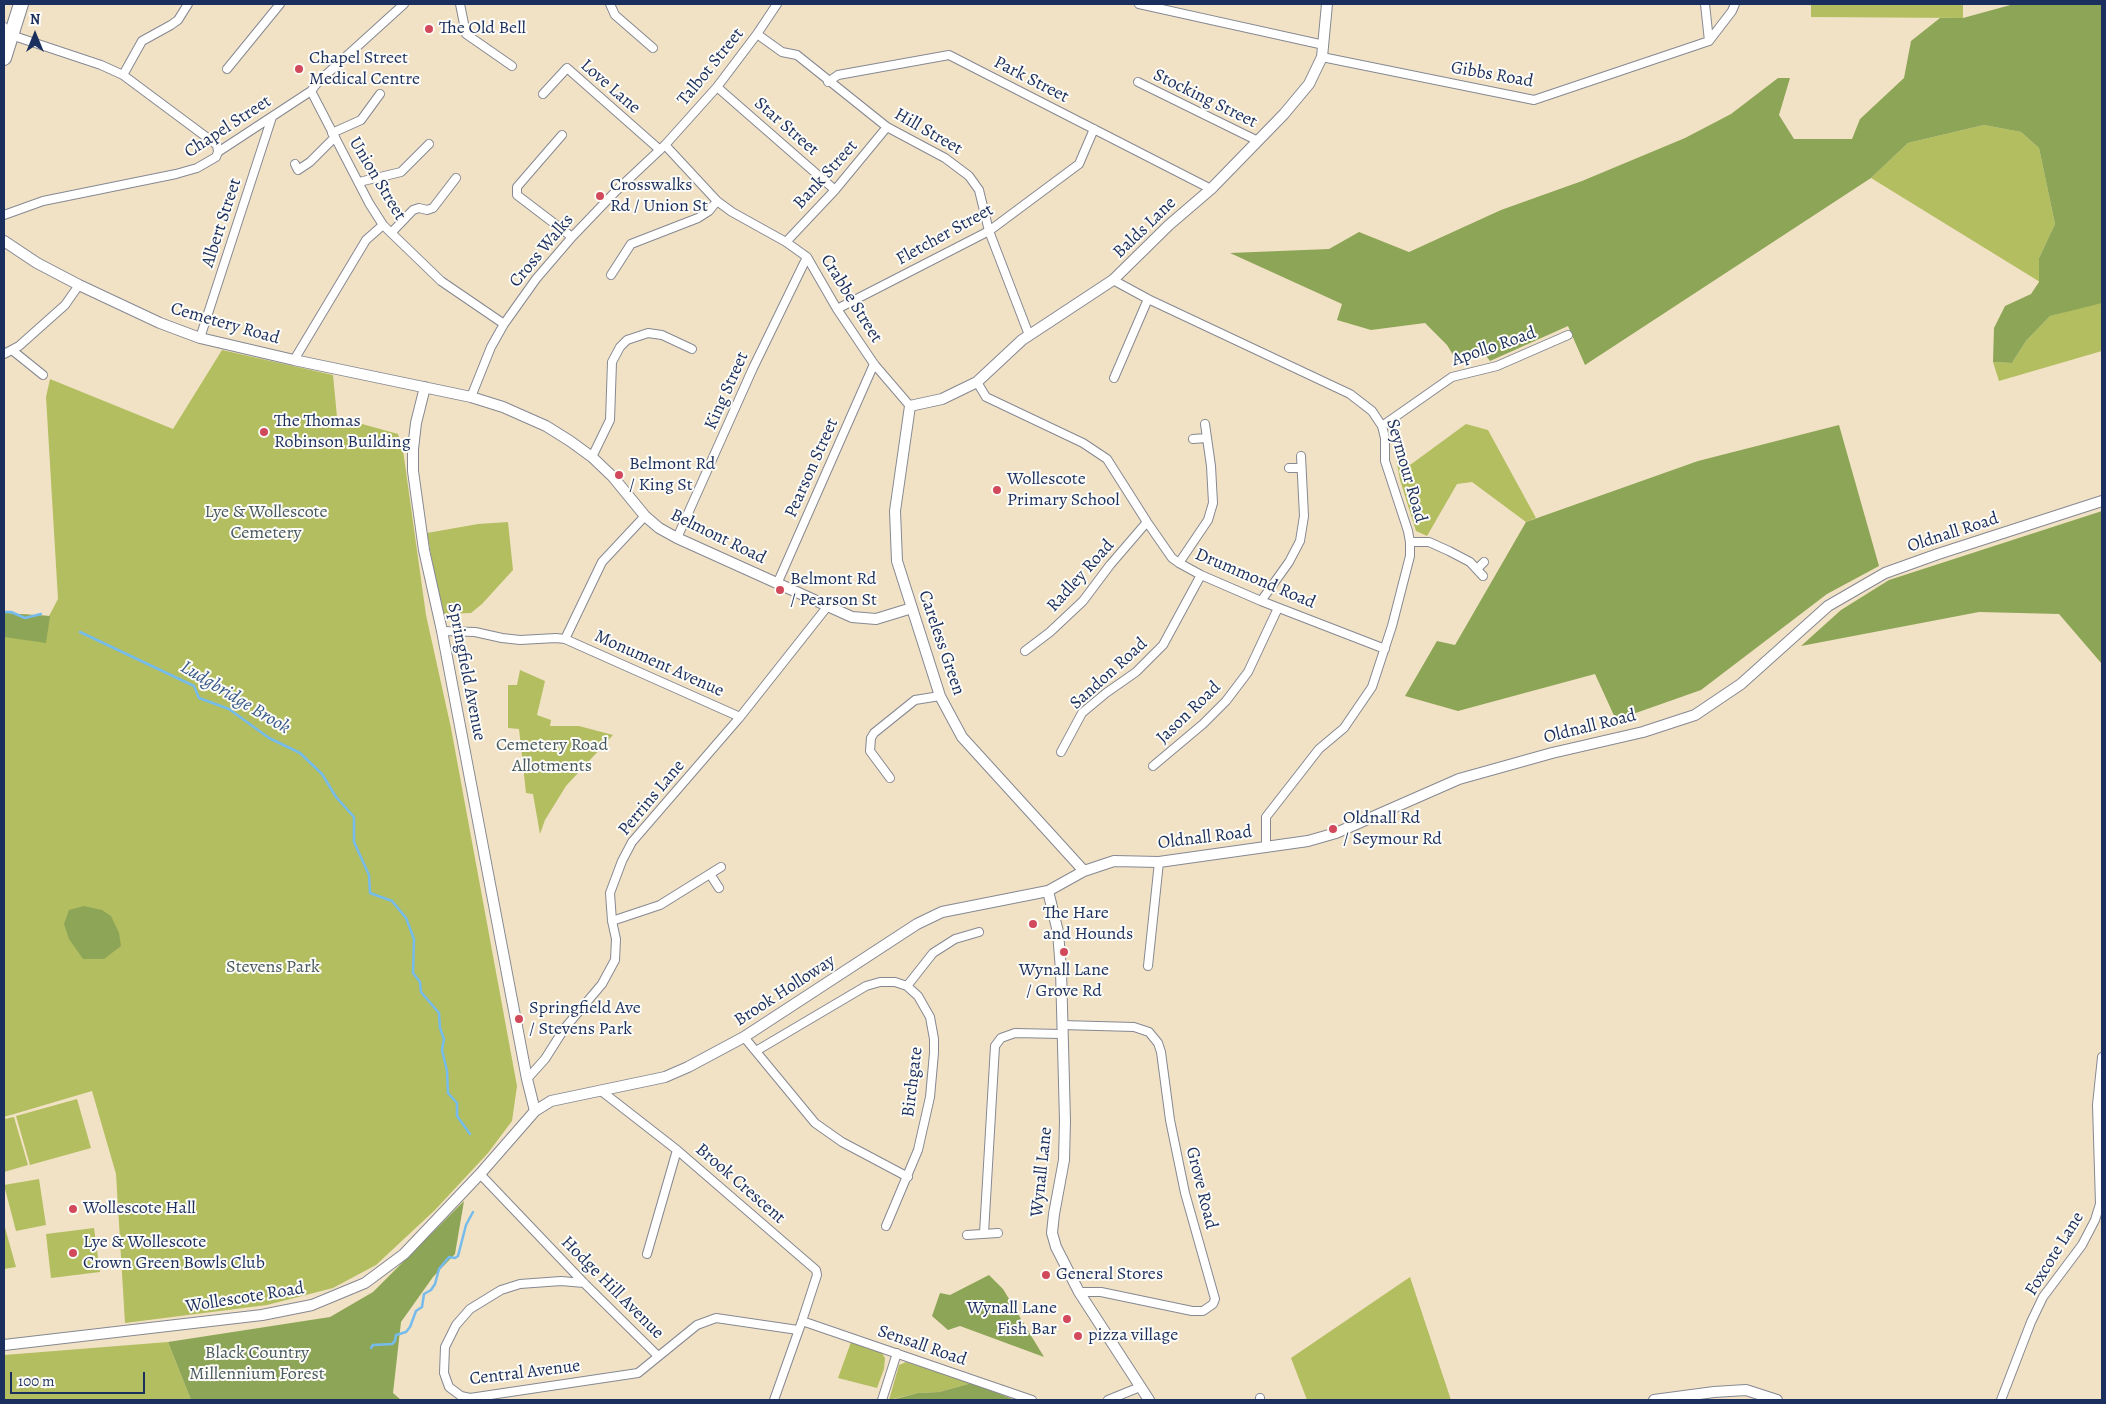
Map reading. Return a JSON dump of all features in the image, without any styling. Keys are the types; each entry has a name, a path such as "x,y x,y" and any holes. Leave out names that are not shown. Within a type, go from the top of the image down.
{"highway":[{"path":"4,58 6,34 12,4"},
{"path":"6,34 21,4"}],"street":[{"path":"123,75 142,41 171,25 188,4"},
{"path":"227,69 280,4"},
{"name":"Chapel Street","path":"4,215 43,201 197,168 216,157 218,152 311,91 318,82 404,4"},
{"path":"460,4 466,34 512,66"},
{"path":"610,4 615,15 653,48"},
{"name":"Talbot Street","path":"662,148 717,86 758,34 777,4"},
{"path":"1139,4 1324,45"},
{"name":"Balds Lane","path":"910,406 942,399 978,382 1022,340 1114,280 1169,225 1211,189 1258,142 1309,84 1322,57 1327,4"},
{"path":"1705,4 1709,41"},
{"path":"1709,41 1732,11 1735,4"},
{"path":"6,34 101,65 123,75 217,145 218,152"},
{"name":"Hill Street","path":"758,34 782,52 797,55 828,82 887,127 945,158 969,176 979,190 990,231 1029,335"},
{"name":"Gibbs Road","path":"1322,57 1534,100 1709,41"},
{"name":"Park Street","path":"828,82 838,75 949,55 1211,189"},
{"name":"Love Lane","path":"544,94 567,68 662,148"},
{"name":"Stocking Street","path":"1138,82 1258,142"},
{"name":"Star Street","path":"717,86 835,190"},
{"name":"Union Street","path":"311,91 383,225 441,281 504,324"},
{"path":"295,164 298,170 310,162 333,135 361,120 380,94"},
{"name":"Albert Street","path":"200,338 272,117"},
{"name":"Bank Street","path":"786,242 835,190 887,127"},
{"name":"Fletcher Street","path":"837,308 990,231 1079,164 1094,129"},
{"path":"562,135 517,187 517,195 572,237"},
{"path":"359,182 401,172 429,144"},
{"name":"Crabbe Street","path":"662,148 717,201 756,227 786,242 807,257 837,308 874,364 910,406"},
{"name":"Cross Walks","path":"471,397 491,348 504,324 536,279 572,237 662,148"},
{"path":"391,234 414,210 433,208 456,178"},
{"path":"611,275 631,244 698,218 709,212 717,201"},
{"path":"294,360 366,240 383,225"},
{"name":"Cemetery Road","path":"4,241 37,263 79,285 160,323 200,338 425,387"},
{"name":"King Street","path":"677,538 753,368 807,257"},
{"name":"Seymour Road","path":"1114,280 1148,299 1350,394 1372,411 1382,426 1385,438 1386,461 1410,542 1410,556 1385,649 1372,687 1344,728 1319,749 1266,817 1266,847"},
{"path":"4,354 12,350 65,305 79,285"},
{"path":"1114,378 1148,299"},
{"path":"592,457 610,420 612,362 620,347 627,340 648,333 662,335 692,349"},
{"name":"Apollo Road","path":"1382,426 1452,377 1497,366 1568,335"},
{"path":"12,350 43,375"},
{"name":"Pearson Street","path":"777,584 874,364"},
{"name":"Drummond Road","path":"978,382 986,397 1083,443 1107,459 1147,522 1172,558 1179,563 1201,576 1385,649"},
{"name":"Belmont Road","path":"425,387 471,397 503,407 546,426 592,457 613,477 645,516 659,528 827,607 852,617 870,619 912,608"},
{"name":"Springfield Avenue","path":"425,387 416,423 413,449 424,550 442,631 527,1079 535,1110"},
{"name":"Careless Green","path":"910,406 894,511 897,561 940,696 962,737 1084,871"},
{"path":"1179,563 1212,512 1211,466 1205,424"},
{"path":"1192,439 1206,438"},
{"path":"1261,601 1289,562 1300,541 1304,516 1301,456"},
{"path":"1289,468 1301,468"},
{"name":"Oldnall Road","path":"1048,891 1084,871 1114,861 1159,862 1308,841 1336,833 1459,780 1552,753 1642,732 1695,715 1741,684 1828,606 1885,573 1938,554 2102,502"},
{"name":"Monument Avenue","path":"565,639 602,562 645,516"},
{"name":"Radley Road","path":"1024,651 1082,601 1147,522"},
{"path":"1410,542 1429,542 1470,562 1484,576"},
{"path":"1477,569 1484,562"},
{"name":"Sandon Road","path":"1061,752 1082,713 1136,672 1163,645 1201,576"},
{"name":"Perrins Lane","path":"527,1079 544,1060 564,1029 602,984 615,960 616,939 612,921 610,893 632,842 740,717 827,607"},
{"name":"Jason Road","path":"1153,766 1203,724 1226,701 1248,672 1278,608"},
{"name":"Monument Avenue","path":"442,631 475,632 520,640 565,639 740,717"},
{"path":"1025,638 1033,644"},
{"path":"890,778 870,752 871,738 874,733 915,700 940,696"},
{"path":"1057,738 1066,742"},
{"name":"Jason Road","path":"1161,759 1167,767"},
{"path":"1148,966 1152,957 1159,862"},
{"path":"612,921 660,905 721,867"},
{"path":"710,874 719,888"},
{"name":"Wynall Lane","path":"1048,891 1058,932 1061,970 1064,1160 1052,1233 1056,1247 1079,1292 1149,1400"},
{"name":"Brook Holloway","path":"535,1110 552,1101 665,1077 688,1067 744,1037 917,924 942,912 1048,891"},
{"path":"756,1051 866,986 880,982 895,982 906,986 932,953 955,939 979,932"},
{"name":"Birchgate","path":"886,1226 918,1150 930,1097 934,1053 930,1017 918,996 906,986"},
{"name":"Grove Road","path":"1062,1030 1134,1027 1149,1032 1158,1043 1161,1052 1170,1120 1185,1193 1215,1299 1213,1304 1203,1311 1192,1311 1101,1292 1079,1292"},
{"path":"984,1233 995,1046 1001,1038 1015,1033 1062,1030"},
{"path":"744,1037 815,1122 842,1142 908,1177"},
{"name":"Foxcote Lane","path":"2001,1400 2031,1322 2044,1297 2082,1245 2095,1220 2100,1204 2097,1105 2102,1057"},
{"name":"Brook Crescent","path":"600,1090 677,1150 816,1270 817,1275 802,1321"},
{"name":"Wollescote Road","path":"4,1345 262,1315 312,1305 365,1283 404,1254 480,1174 535,1110"},
{"path":"647,1254 677,1150"},
{"name":"Hodge Hill Avenue","path":"480,1174 584,1283 658,1356 697,1325 716,1318 798,1330"},
{"path":"967,1235 998,1233"},
{"path":"641,1241 650,1244"},
{"name":"Central Avenue","path":"584,1283 561,1281 520,1284 501,1290 470,1309 456,1326 445,1347 444,1373 449,1387 461,1396 470,1398 638,1373 658,1356"},
{"path":"774,1400 802,1321"},
{"name":"Sensall Road","path":"802,1321 1032,1400"},
{"path":"882,1400 897,1354"},
{"path":"1108,1400 1140,1387"},
{"path":"1654,1400 1733,1390 1746,1390 1764,1398 1777,1400"}],"green space":[{"path":"1811,4 1963,4 1963,18 1811,17"},
{"path":"2014,4 2102,4 2102,303 2050,316 2026,341 2012,363 1993,362 1994,328 2005,306 2031,294 2039,282 2039,258 2055,224 2039,148 2021,132 1984,125 1908,143 1871,178 1585,365 1568,326 1490,361 1484,353 1455,358 1447,345 1425,323 1371,330 1337,320 1342,304 1230,253 1329,249 1359,232 1409,252 1501,210 1582,181 1685,138 1731,114 1778,78 1790,78 1779,115 1794,139 1852,139 1860,119 1904,78 1911,41 1940,18 1963,18"},
{"path":"1984,125 2021,132 2039,148 2055,224 2039,258 2040,282 1871,178 1908,143"},
{"path":"2102,301 2102,351 1999,381 1993,362 2012,363 2026,341 2050,316"},
{"name":"Stevens Park","path":"222,350 333,375 337,417 398,434 403,450 426,615 451,728 517,1086 512,1121 488,1153 435,1210 376,1265 333,1288 267,1305 125,1323 116,1174 92,1091 4,1117 4,613 49,616 58,599 46,397 50,379 173,429"},
{"path":"1466,424 1488,430 1536,518 1526,522 1472,482 1457,484 1427,536 1416,531 1400,480 1392,437 1410,465"},
{"path":"1839,425 1879,566 1827,594 1701,690 1616,720 1595,674 1458,711 1405,696 1437,641 1455,645 1526,522 1698,461"},
{"path":"2102,511 2102,664 2059,614 1979,612 1801,646 1841,610 1889,580"},
{"path":"508,522 513,570 482,604 471,613 442,614 427,533 478,524"},
{"path":"4,613 50,616 46,643 4,637"},
{"name":"Cemetery Road Allotments","path":"520,670 545,681 537,715 551,720 550,726 579,726 613,735 566,786 545,820 540,834 533,794 526,793 519,729 508,728 508,685 517,685"},
{"path":"84,906 102,910 111,916 119,933 121,946 104,959 83,959 69,939 64,924 69,910"},
{"path":"77,1099 91,1148 30,1165 16,1116"},
{"path":"14,1117 28,1165 4,1172 4,1119"},
{"path":"39,1179 46,1225 16,1231 4,1185"},
{"name":"Black Country Millennium Forest","path":"464,1201 455,1254 433,1277 401,1322 393,1393 401,1400 191,1400 168,1342 330,1317 373,1292"},
{"path":"4,1224 16,1267 4,1269"},
{"name":"Lye & Wollescote Crown Green Bowls Club","path":"94,1228 100,1272 51,1278 46,1234"},
{"path":"989,1275 1003,1289 1044,1357 960,1326 948,1330 932,1316 940,1293 950,1295"},
{"path":"1410,1277 1451,1400 1307,1400 1291,1358"},
{"path":"168,1342 191,1400 4,1400 4,1355"},
{"path":"851,1342 882,1353 885,1358 884,1369 877,1388 838,1378"},
{"path":"906,1362 972,1383 939,1392 918,1393 889,1400 899,1365"},
{"path":"972,1383 1015,1400 891,1400 918,1393 939,1392"}],"waterway":[{"name":"Ludgbridge Brook","path":"4,612 11,612 25,618 41,614"},
{"name":"Ludgbridge Brook","path":"80,632 194,686 199,698 229,709 269,738 300,753 322,774 336,797 354,817 354,842 369,875 370,893 392,901 406,918 414,939 413,973 420,982 421,992 439,1013 440,1028 444,1039 442,1050 447,1071 448,1093 457,1103 457,1116 470,1134"},
{"path":"371,1348 373,1345 392,1344 395,1341 396,1335 406,1332 410,1327 416,1311 422,1307 424,1294 431,1290 435,1284 439,1269 449,1257 455,1258 458,1256 466,1225 473,1212"}],"place":[{"name":"The Old Bell","path":"429,29"},
{"name":"Chapel Street Medical Centre","path":"299,69"},
{"name":"Crosswalks Rd / Union St","path":"600,196"},
{"name":"The Thomas Robinson Building","path":"264,432"},
{"name":"Belmont Rd / King St","path":"619,475"},
{"name":"Wollescote Primary School","path":"997,490"},
{"name":"Belmont Rd / Pearson St","path":"780,590"},
{"name":"Oldnall Rd / Seymour Rd","path":"1333,829"},
{"name":"The Hare and Hounds","path":"1033,924"},
{"name":"Wynall Lane / Grove Rd","path":"1064,952"},
{"name":"Springfield Ave / Stevens Park","path":"519,1019"},
{"name":"Wollescote Hall","path":"73,1209"},
{"name":"Lye & Wollescote Crown Green Bowls Club","path":"73,1253"},
{"name":"General Stores","path":"1046,1275"},
{"name":"Wynall Lane Fish Bar","path":"1067,1319"},
{"name":"pizza village","path":"1078,1336"}],"park label":[{"name":"Lye & Wollescote Cemetery","path":"266,523"}]}
